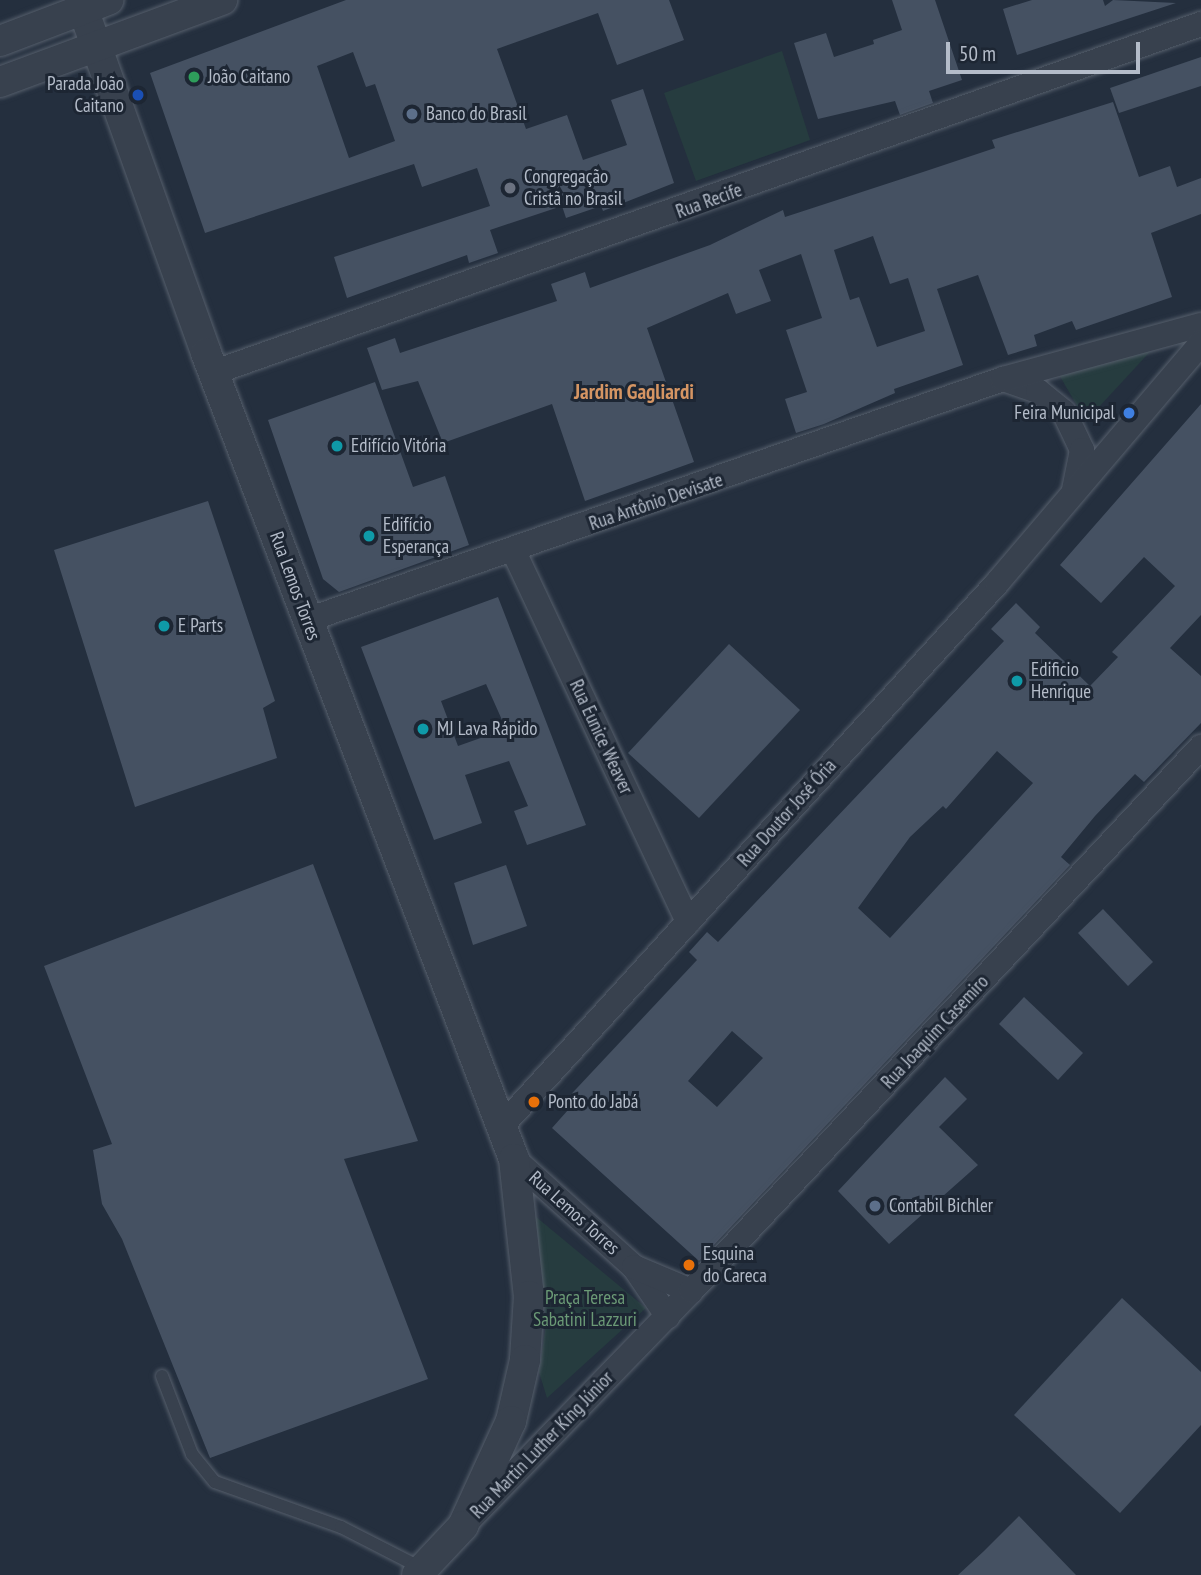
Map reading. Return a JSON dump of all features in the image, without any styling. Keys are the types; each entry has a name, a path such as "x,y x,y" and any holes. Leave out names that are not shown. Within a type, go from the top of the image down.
{"street":[{"path":"0,82 222,0"},
{"path":"0,41 95,5"},
{"name":"Rua Lemos Torres","path":"95,5 96,46 307,620 514,1159 529,1296 525,1360 511,1421 463,1526"},
{"name":"Rua Recife","path":"215,372 1201,24"},
{"name":"Rua Antônio Devisate","path":"307,620 514,552 1003,379 1201,325"},
{"name":"Rua Doutor José Ória","path":"501,1127 1072,497 1201,343"},
{"name":"Rua Doutor José Ória","path":"1003,379 1038,391 1065,412 1082,450 1082,469 1072,497"},
{"name":"Rua Eunice Weaver","path":"514,552 688,922"},
{"name":"Rua Joaquim Casemiro","path":"668,1317 1201,747"},
{"name":"Rua Lemos Torres","path":"514,1159 634,1267 668,1317"},
{"name":"Rua Lemos Torres","path":"634,1267 691,1291"},
{"name":"Rua Martin Luther King Júnior","path":"420,1572 668,1317"}],"lane":[{"path":"162,1376 192,1454 215,1482 341,1527 420,1572"}],"green space":[{"path":"782,51 810,140 696,181 664,93"},
{"path":"1159,342 1086,421 1058,373"},
{"name":"Praça Teresa Sabatini Lazzuri","path":"535,1216 646,1308 547,1398 539,1372 546,1324"}],"building":[{"path":"346,0 669,0 684,40 617,65 598,13 497,49 526,129 567,115 583,160 627,145 611,100 643,89 674,183 603,211 601,206 566,218 562,206 490,230 498,253 469,263 467,255 347,298 334,257 490,206 477,168 422,187 414,164 205,233 150,73","holes":["353,52 366,87 375,84 395,141 349,158 317,66"]},
{"path":"892,0 935,0 962,80 929,91 933,103 900,115 895,101 818,119 794,43 826,33 834,57 874,44 873,40 902,30"},
{"path":"1032,0 1103,0 1105,6 1113,0 1176,3 1017,55 1003,9"},
{"path":"1201,57 1201,86 1119,113 1110,88"},
{"path":"1113,102 1139,177 1170,166 1177,187 1201,178 1201,214 1151,233 1172,297 1076,330 1072,321 1034,335 1037,346 1008,355 978,275 937,289 963,365 894,389 895,393 824,424 796,433 785,399 807,392 786,330 822,318 801,254 759,270 771,301 736,314 728,293 647,328 694,462 585,501 552,404 443,443 418,381 382,390 367,348 395,338 400,353 557,301 551,284 585,272 590,288 710,245 783,210 785,217 995,148 992,140","holes":["873,236 890,284 908,278 925,331 877,347 859,297 850,300 834,250"]},
{"path":"375,382 413,487 445,476 469,545 339,592 323,579 268,420"},
{"path":"1201,404 1201,615 1170,648 1201,676 1201,723 1144,782 1135,774 1095,816 1061,857 1070,865 699,1261 552,1128 568,1110 562,1104 697,960 689,952 707,932 718,942 1004,641 991,629 1016,603 1040,627 1035,633 1090,686 1118,657 1112,652 1175,586 1144,557 1101,603 1060,565","holes":["997,751 1033,783 890,938 858,908 910,837 943,806 946,809","732,1031 763,1058 717,1107 688,1081"]},
{"name":"E Parts","path":"208,501 275,701 263,708 277,758 135,807 54,550"},
{"path":"498,597 586,825 527,845 514,811 528,806 509,761 465,775 482,823 434,840 361,647","holes":["486,684 506,729 458,746 441,701"]},
{"path":"729,644 800,710 699,818 628,753"},
{"path":"313,864 418,1141 344,1159 428,1379 210,1458 122,1239 102,1204 93,1150 112,1144 44,966"},
{"path":"506,865 527,926 473,945 454,883"},
{"path":"1103,909 1153,962 1128,986 1078,933"},
{"path":"1024,997 1083,1053 1058,1080 999,1024"},
{"path":"945,1077 967,1099 939,1127 978,1165 889,1244 838,1191"},
{"path":"1122,1298 1201,1372 1201,1425 1120,1513 1014,1415"},
{"path":"1019,1516 1076,1575 958,1575 984,1551"}],"place":[{"name":"João Caitano","path":"194,77"},
{"name":"Parada João Caitano","path":"138,95"},
{"name":"Banco do Brasil","path":"412,114"},
{"name":"Congregação Cristã no Brasil","path":"510,188"},
{"name":"Feira Municipal","path":"1129,413"},
{"name":"Edifício Vitória","path":"337,446"},
{"name":"Edifício Esperança","path":"369,536"},
{"name":"E Parts","path":"164,626"},
{"name":"Edificio Henrique","path":"1017,681"},
{"name":"MJ Lava Rápido","path":"423,729"},
{"name":"Ponto do Jabá","path":"534,1102"},
{"name":"Contabil Bichler","path":"875,1206"},
{"name":"Esquina do Careca","path":"689,1265"}],"district":[{"name":"Jardim Gagliardi","path":"634,392"}]}
